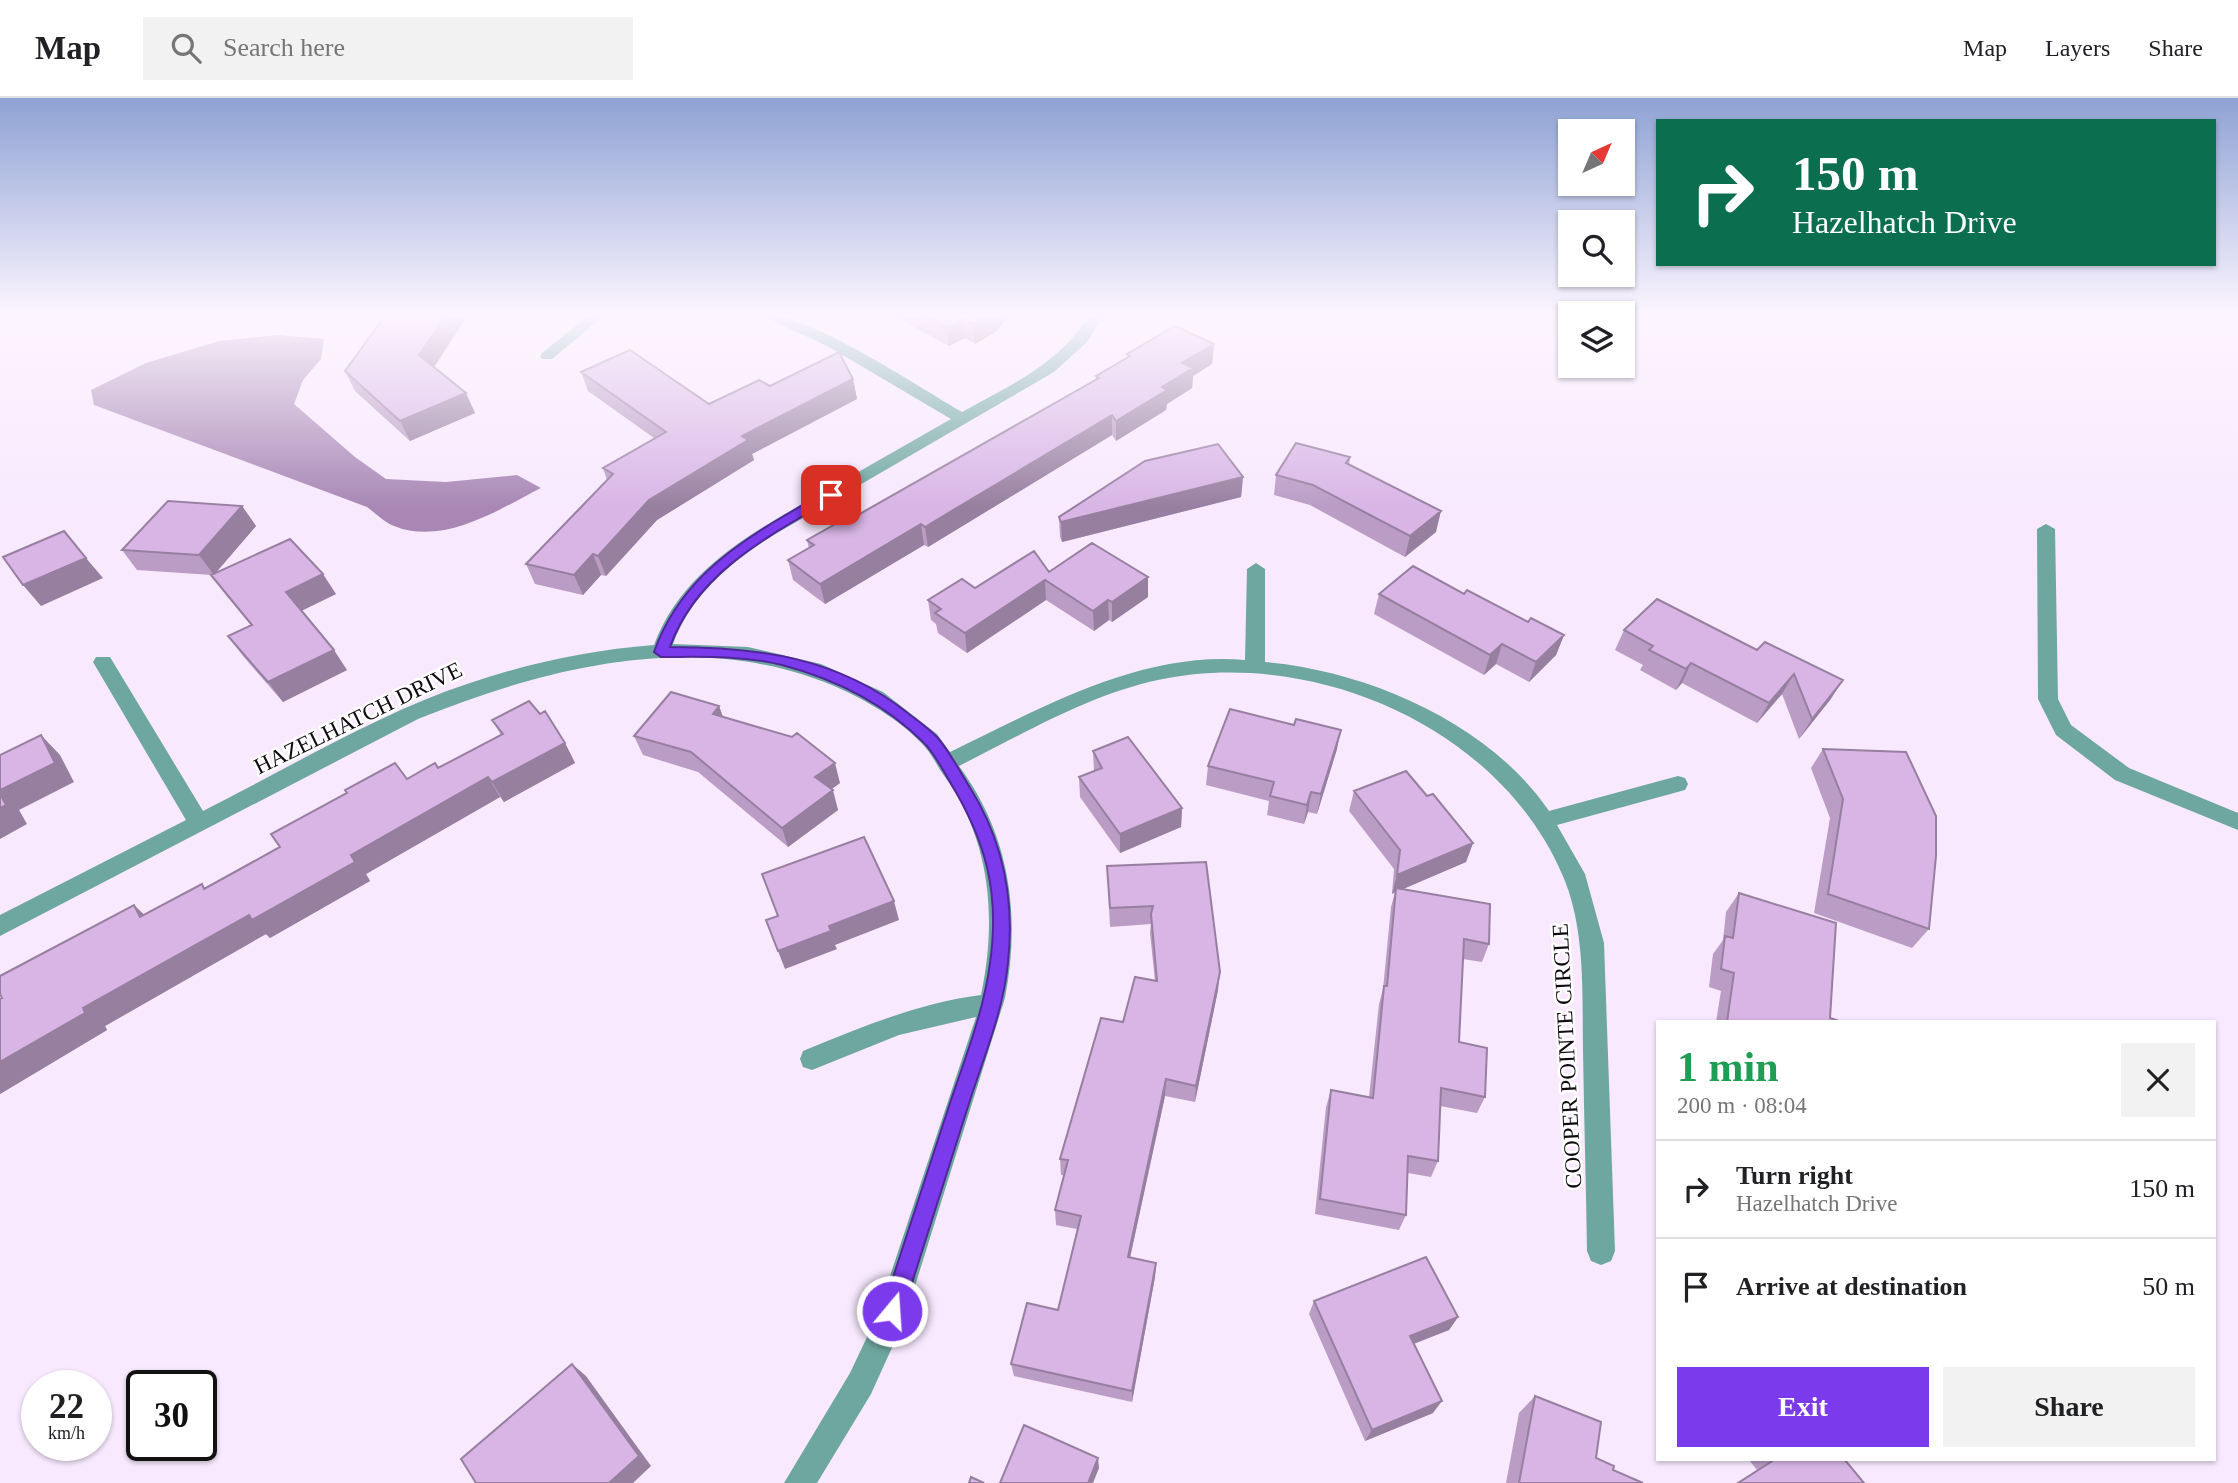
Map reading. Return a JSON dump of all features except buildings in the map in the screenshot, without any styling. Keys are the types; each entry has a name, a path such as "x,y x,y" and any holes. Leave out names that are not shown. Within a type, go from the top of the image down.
{"street":[{"path":"891,378 962,419"},
{"path":"661,652 670,627 685,603 704,580 728,558 766,532 1031,378"},
{"path":"2046,529 2048,699 2063,730 2122,774 2238,822"},
{"path":"1255,668 1256,569"},
{"name":"HAZELHATCH DRIVE","path":"0,926 411,715 468,690 566,663 661,652 697,651 765,657 813,668 842,679 882,701 929,739 979,815 995,860 1002,928 999,965 991,1004 879,1346 853,1398 799,1483"},
{"path":"103,662 200,824"},
{"name":"COOPER POINTE CIRCLE","path":"946,763 1100,690 1188,669 1255,668 1311,674 1383,696 1451,730 1510,777 1546,820 1579,886 1590,929 1601,1251"},
{"path":"1546,820 1678,784"},
{"path":"812,1059 874,1031 912,1018 991,1004"}],"shaded area":[{"path":"116,378 305,378 294,404 355,457 386,479 446,482 517,475 541,488 470,523 432,532 413,531 390,524 367,507 94,405 91,390"}],"route":[{"path":"831,495 753,540 715,569 685,603 670,627 661,652 732,652 782,660 842,679 882,701 939,750 979,815 991,844 1000,893 1002,928 999,965 991,1004 892,1311"}]}
